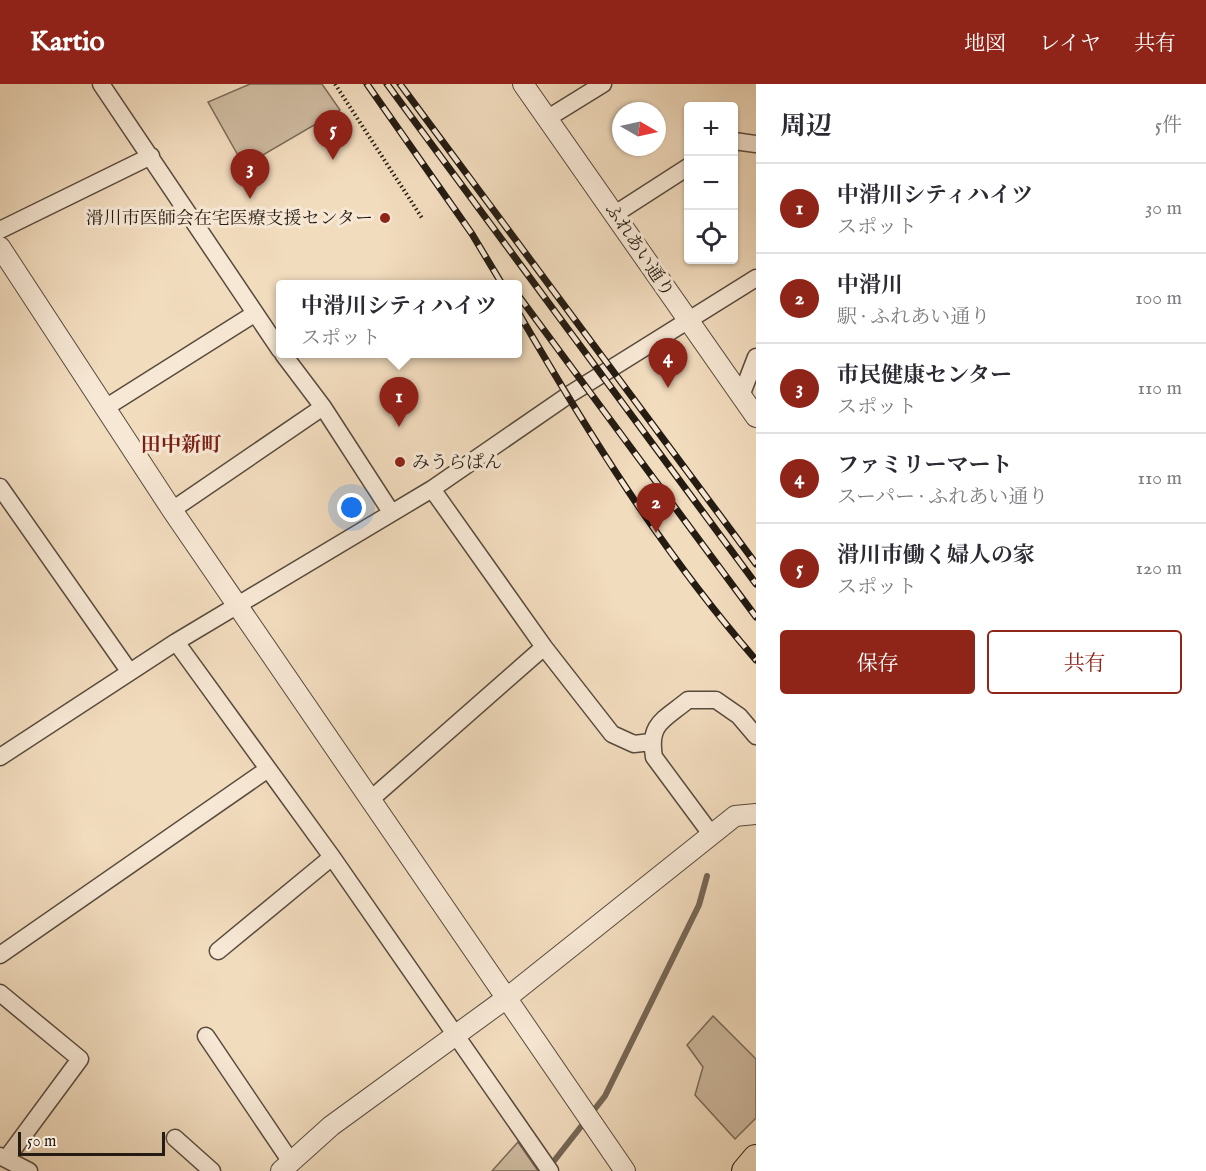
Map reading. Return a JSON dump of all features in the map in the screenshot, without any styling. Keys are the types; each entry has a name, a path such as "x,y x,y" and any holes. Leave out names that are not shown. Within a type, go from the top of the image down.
{"main road":[{"path":"745,1171 756,1158"}],"street":[{"path":"101,84 276,344"},
{"name":"ふれあい通り","path":"523,84 689,321 748,391 756,417"},
{"path":"548,118 603,84"},
{"path":"738,141 755,140"},
{"path":"0,230 151,156"},
{"path":"615,214 684,170"},
{"path":"0,247 172,510 508,997 625,1171"},
{"path":"0,757 129,671 432,489 567,396 756,278"},
{"path":"105,408 254,314"},
{"path":"748,391 756,357"},
{"path":"286,358 323,407 391,512"},
{"path":"172,510 323,407"},
{"path":"0,487 129,671"},
{"path":"432,489 544,647 612,734 634,744 651,742"},
{"path":"176,642 332,857 550,1171"},
{"path":"370,800 544,647"},
{"path":"711,834 654,757 651,742 654,729 688,700 716,700 739,716 756,736"},
{"path":"0,955 268,769"},
{"path":"206,1036 286,1166 331,1126 508,997 711,834 735,816 756,813"},
{"path":"219,951 332,857"},
{"path":"0,993 80,1059 3,1157 29,1171"},
{"path":"175,1138 212,1171"}],"path":[{"path":"335,84 422,218"}],"shaded area":[{"path":"250,84 322,84 340,110 244,166 208,102"},
{"path":"713,1016 756,1059 756,1118 735,1139 695,1095 703,1067 687,1045"},
{"path":"518,1142 538,1171 492,1171"}],"waterway":[{"path":"550,1166 605,1096 699,905 707,876"}],"railway":[{"path":"367,84 472,234 500,280"},
{"path":"387,84 756,584"},
{"path":"400,84 756,564"},
{"path":"522,300 756,617"},
{"path":"522,319 600,447 658,535 689,578 756,660"}],"place":[{"name":"滑川市働く婦人の家","path":"333,160"},
{"name":"市民健康センター","path":"250,199"},
{"name":"滑川市医師会在宅医療支援センター","path":"385,218"},
{"name":"ファミリーマート","path":"668,388"},
{"name":"中滑川シティハイツ","path":"399,427"},
{"name":"みうらぱん","path":"400,462"},
{"name":"中滑川","path":"656,533"}],"district":[{"name":"田中新町","path":"181,444"}]}
